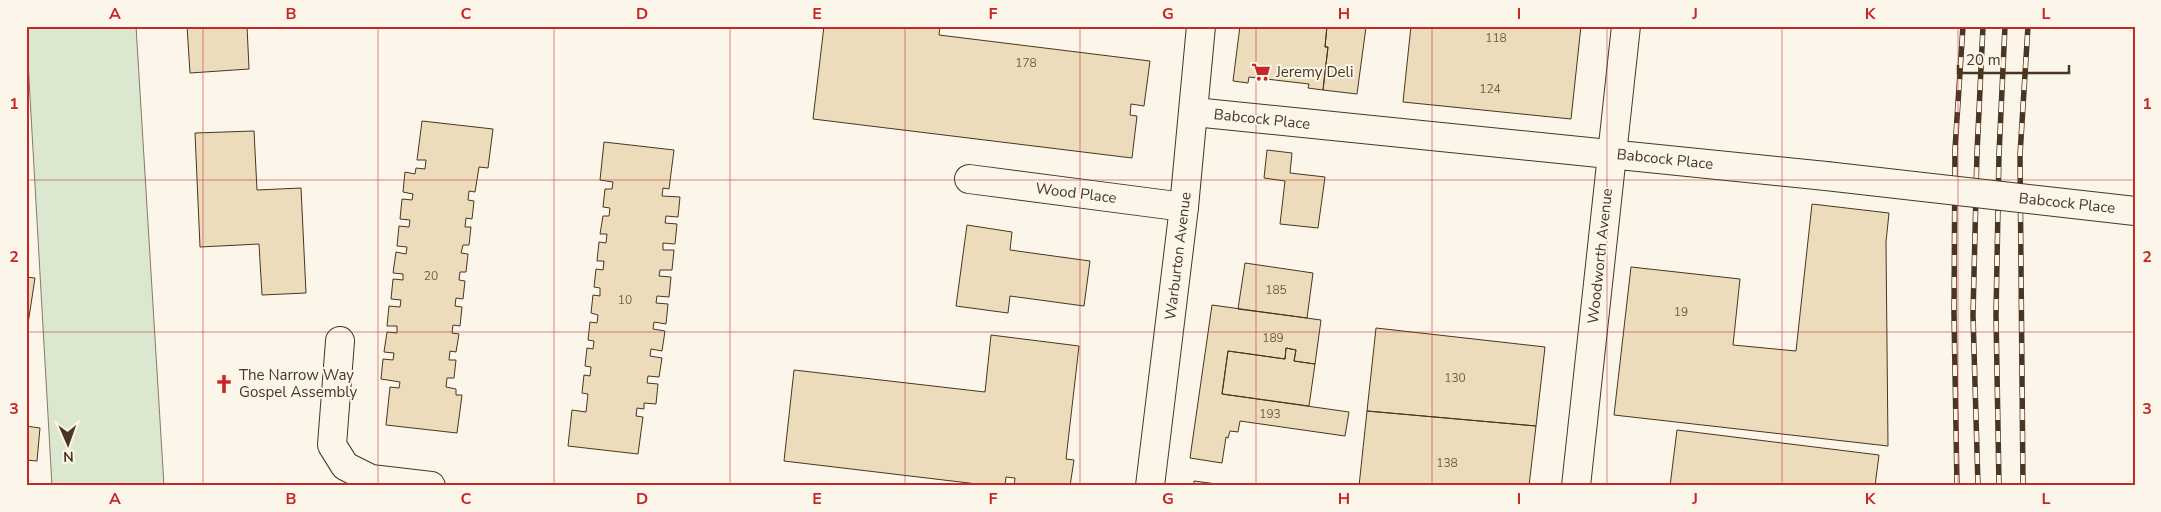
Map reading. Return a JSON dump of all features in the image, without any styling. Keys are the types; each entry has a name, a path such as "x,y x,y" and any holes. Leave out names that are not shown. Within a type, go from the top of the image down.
{"street":[{"name":"Warburton Avenue","path":"1150,486 1184,207 1201,26"},
{"name":"Woodworth Avenue","path":"1576,486 1610,153 1626,26"},
{"name":"Babcock Place","path":"1194,112 1610,153 2135,211"},
{"name":"Wood Place","path":"969,179 1184,207"},
{"path":"340,342 332,445 345,466 370,479 431,486"}],"green space":[{"path":"26,26 136,26 164,486 52,486"}],"building":[{"path":"187,26 247,26 249,69 190,73"},
{"path":"824,26 940,26 939,35 1150,61 1144,106 1131,104 1130,115 1137,116 1132,158 813,119"},
{"path":"1240,26 1327,26 1325,47 1328,47 1323,90 1308,88 1309,84 1249,77 1248,83 1233,81"},
{"path":"1327,26 1366,27 1357,94 1323,90 1328,47 1325,47"},
{"path":"1411,26 1581,26 1571,119 1403,102"},
{"path":"422,121 493,129 488,168 479,167 475,192 469,191 468,200 474,201 472,219 466,218 465,227 471,227 469,245 463,245 461,253 468,254 466,272 460,272 459,280 465,281 463,299 456,298 455,306 462,307 460,326 453,325 452,333 459,334 456,352 450,351 449,360 456,360 454,378 447,378 446,387 456,389 456,395 462,395 457,433 386,425 390,387 399,388 400,382 381,379 383,359 393,360 394,353 384,352 387,332 397,333 397,326 387,326 389,306 400,307 401,300 391,299 393,279 403,280 403,274 393,273 396,252 406,254 407,247 397,246 399,226 409,227 410,220 400,219 402,199 412,200 413,194 403,192 405,172 415,174 416,168 425,169 426,160 417,160"},
{"path":"254,131 257,190 301,188 306,293 262,295 259,244 200,247 195,133"},
{"path":"604,142 674,150 669,189 663,188 662,196 680,197 678,217 666,216 665,223 677,224 675,244 663,243 663,250 674,250 672,270 660,270 659,276 671,277 669,297 657,296 656,303 668,304 666,324 654,322 653,329 665,331 662,351 651,349 650,356 662,358 659,377 648,376 647,383 658,384 656,404 644,403 644,409 637,408 636,416 643,417 638,454 568,446 572,410 586,412 588,394 582,393 584,375 590,376 591,367 585,366 587,348 593,349 594,341 588,340 590,322 597,323 598,315 591,313 593,295 600,296 600,288 594,287 596,269 603,270 604,261 597,261 599,242 606,243 607,234 600,234 603,216 609,216 610,208 603,207 605,189 612,189 613,182 600,180"},
{"path":"1267,150 1292,153 1290,173 1325,177 1318,228 1280,224 1285,181 1264,178"},
{"path":"1812,204 1889,213 1886,242 1888,446 1614,415 1631,267 1740,279 1733,345 1796,351"},
{"path":"967,225 1012,232 1010,250 1090,261 1084,306 1010,296 1008,313 956,306"},
{"path":"1245,263 1313,273 1307,318 1238,309"},
{"path":"26,277 35,278 26,337"},
{"path":"1212,305 1321,320 1315,364 1294,361 1296,350 1286,348 1285,359 1228,351 1222,394 1349,412 1345,436 1240,421 1238,432 1230,431 1228,438 1226,437 1222,463 1190,458"},
{"path":"1376,328 1545,347 1536,426 1367,411"},
{"path":"991,335 1079,346 1066,459 1074,460 1070,486 1014,486 1015,478 1006,477 1005,486 994,486 784,461 794,370 985,392"},
{"path":"1286,348 1296,350 1294,361 1315,364 1309,406 1222,394 1228,351 1285,359"},
{"path":"1367,411 1536,426 1529,486 1359,486"},
{"path":"26,426 40,428 37,461 26,460"},
{"path":"1677,430 1879,455 1875,486 1670,486"},
{"path":"1194,481 1232,486 1194,486"}],"railway":[{"path":"1957,486 1954,314 1955,149 1963,26"},
{"path":"1978,486 1973,315 1977,153 1983,26"},
{"path":"1999,486 1996,315 1999,154 2005,26"},
{"path":"2023,486 2020,155 2028,26"}],"place":[{"name":"Jeremy Deli","path":"1261,72"},
{"name":"The Narrow Way Gospel Assembly","path":"224,384"}]}
